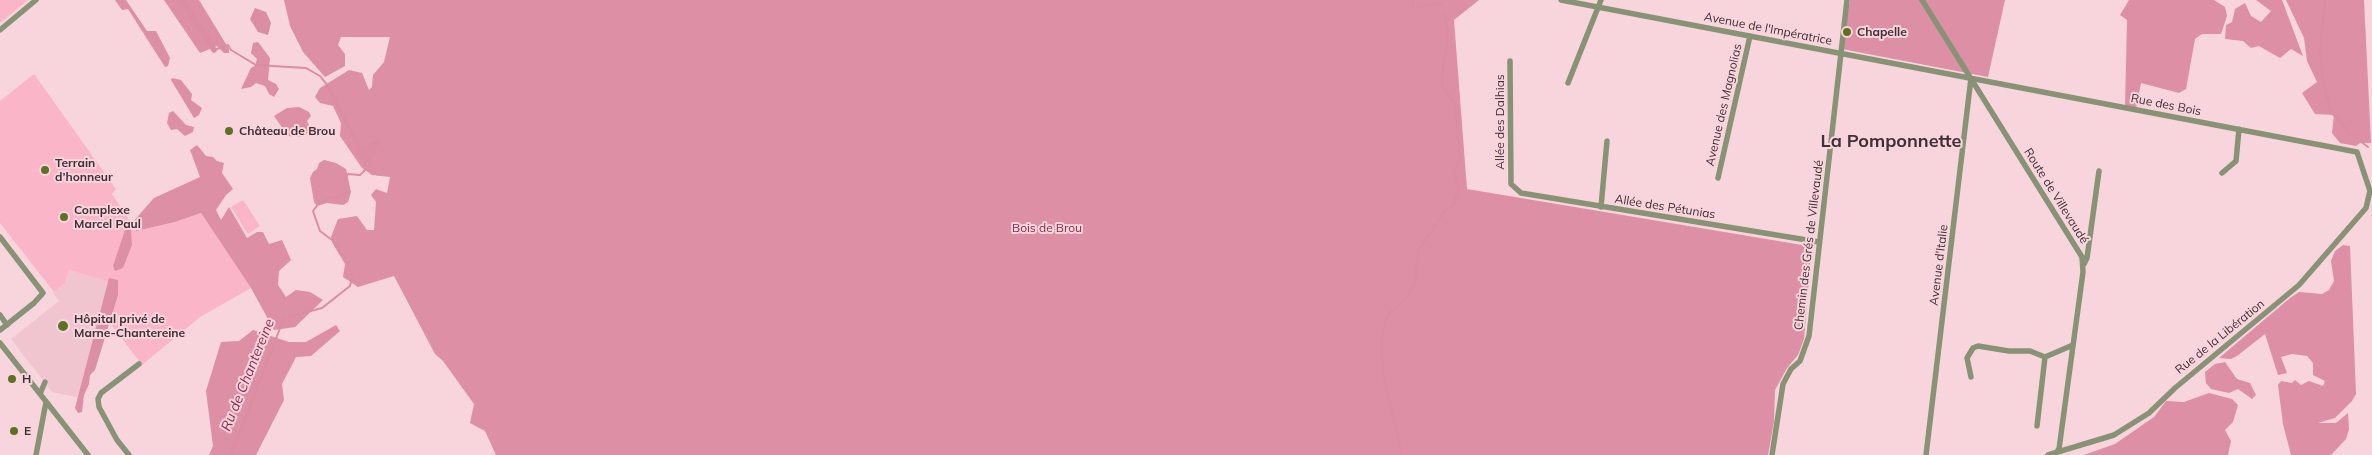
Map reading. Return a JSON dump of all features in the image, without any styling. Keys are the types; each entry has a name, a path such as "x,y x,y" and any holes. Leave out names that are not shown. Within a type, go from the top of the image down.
{"street":[{"path":"0,30 36,0"},
{"name":"Avenue de l'Impératrice","path":"1561,0 1971,78"},
{"path":"1568,83 1601,0"},
{"name":"Chemin des Grés de Villevaudé","path":"1772,455 1783,384 1791,369 1800,361 1809,336 1847,0"},
{"name":"Route de Villevaudé","path":"1922,0 2074,242 2084,264 2056,453"},
{"name":"Avenue des Magnolias","path":"1718,178 1750,36"},
{"name":"Allée des Dalhias","path":"1510,61 1510,184"},
{"name":"Rue des Bois","path":"1971,78 2356,152 2370,191"},
{"name":"Avenue d'Italie","path":"1926,455 1971,78"},
{"path":"2222,174 2236,161 2239,129"},
{"path":"1601,207 1606,141"},
{"path":"2084,264 2099,171"},
{"name":"Allée des Pétunias","path":"1510,184 1521,193 1819,242"},
{"name":"Rue de la Libération","path":"2048,455 2114,435 2157,407 2175,388 2299,285 2366,208 2370,191"},
{"path":"0,237 40,288 43,295 0,330"},
{"path":"0,315 7,325"},
{"path":"0,343 88,455"},
{"path":"1971,377 1967,358 1973,348 1978,346 2009,351 2030,351 2045,357 2073,345"},
{"path":"2037,426 2045,357"},
{"path":"129,455 99,407 98,399 101,393 139,364"},
{"path":"40,394 45,382"},
{"path":"36,455 46,402"},
{"path":"43,419 57,416"}],"shaded area":[{"path":"0,0 28,0 0,23"},
{"path":"255,8 266,12 271,23 268,35 258,32 250,19"},
{"name":"Complexe Marcel Paul","path":"34,74 116,189 112,194 131,223 131,229 136,231 175,222 201,213 251,288 200,317 142,365 102,312 110,282 69,270 65,283 54,292 0,223 0,101"},
{"path":"377,140 385,148 384,154 378,150 371,158 372,167 369,170 363,164 362,158 358,156 358,148"},
{"path":"243,200 260,226 248,234 231,207"},
{"name":"Hôpital privé de Marne-Chantereine","path":"69,270 111,282 80,398 52,392 11,339 59,301 53,293 65,283"}],"green space":[{"path":"115,0 126,0 147,31 156,31 170,58 168,66 165,67 128,9 122,10"},
{"path":"164,0 199,0 229,49 229,53 224,53 217,46 200,53"},
{"name":"Bois de Brou","path":"284,0 1479,0 1454,20 1467,189 1808,246 1811,256 1804,339 1798,355 1787,368 1775,390 1774,422 1768,455 496,455 485,431 470,423 474,404 443,361 435,354 394,276 358,287 343,277 345,264 331,237 338,219 357,216 367,230 374,230 376,202 371,195 376,189 387,193 390,177 372,175 362,168 340,136 341,123 333,106 320,103 315,97 320,88 349,70 362,73 369,90 372,87 373,75 384,62 390,37 341,37 338,45 345,54 345,66 325,77 303,52 290,26"},
{"path":"1850,0 2005,0 1988,77 1842,49"},
{"path":"2129,0 2214,0 2225,7 2227,16 2221,34 2202,34 2195,39 2186,89 2179,93 2141,83 2136,109 2125,107 2127,20 2120,15"},
{"path":"2256,0 2282,0 2303,56 2291,49 2280,58 2259,46 2251,48 2243,41 2225,39 2226,25 2232,22 2235,9 2245,3 2251,16 2261,22 2271,11"},
{"path":"2286,0 2364,0 2371,143 2360,143 2356,146 2340,143 2332,133 2334,115 2315,114 2302,93 2317,82 2307,61 2304,38"},
{"path":"258,42 270,58 268,80 276,84 279,89 274,97 269,94 265,86 256,83 251,87 241,89 251,68 255,66 257,59 251,53 253,43"},
{"path":"172,78 181,80 192,94 191,100 202,108 199,115 194,118 171,80"},
{"path":"299,107 309,112 311,116 307,121 309,125 307,134 300,137 288,136 274,116 287,108"},
{"path":"173,111 186,125 194,127 193,132 185,136 177,129 171,130 167,123 169,113"},
{"path":"197,145 206,156 213,157 217,161 224,163 222,173 233,189 226,195 216,210 221,220 229,207 247,238 257,232 263,232 269,244 282,240 291,260 279,271 278,285 286,297 296,290 310,292 323,300 295,327 274,330 251,288 201,213 175,222 136,231 131,224 154,198 200,177 190,150"},
{"path":"324,160 336,163 346,169 351,192 348,202 343,205 327,203 317,206 314,202 310,178 319,163"},
{"path":"126,227 130,227 131,230 132,245 123,268 115,271 113,266"},
{"path":"2343,245 2350,246 2356,394 2352,401 2335,418 2318,423 2336,423 2348,413 2349,429 2346,439 2331,455 2291,455 2283,424 2278,385 2281,381 2292,383 2295,380 2301,385 2309,381 2323,386 2325,381 2313,375 2313,363 2307,356 2292,354 2281,357 2287,373 2278,375 2265,334 2237,356 2231,359 2219,358 2299,292 2322,294 2329,290 2334,281 2331,261 2335,251"},
{"path":"109,278 118,280 118,295 95,370 90,375 89,384 84,395 82,412 78,413 75,408"},
{"path":"336,325 340,331 311,356 296,357 282,384 284,400 256,455 209,455 213,446 206,391 221,342 239,341 253,330 289,342 306,342"},
{"path":"2225,362 2237,379 2250,383 2256,395 2252,399 2238,389 2229,393 2211,389 2206,383 2205,372 2215,364"},
{"path":"2209,393 2232,399 2238,405 2233,422 2225,430 2231,441 2228,455 2084,455 2115,444 2154,417 2166,401 2184,402"}],"waterway":[{"name":"Ru de Chantereine","path":"182,0 214,50"},
{"path":"1407,0 1413,7"},
{"path":"1413,0 1413,7"},
{"path":"2325,0 2320,53 2324,86 2331,112 2350,133 2368,147"},
{"path":"1421,6 1440,3 1441,5"},
{"path":"1402,455 1383,373 1381,338 1387,316 1408,296 1415,283 1418,251 1445,211 1452,206 1460,190 1454,174 1460,158 1455,103 1443,88 1442,76 1448,36 1444,12"},
{"name":"Ru de Chantereine","path":"214,50 228,45 231,50 256,65 306,68 320,76 328,86 359,147"},
{"name":"Ru de Chantereine","path":"231,455 284,318 322,308 350,286 352,277 349,264 332,240 320,231 313,211 319,203 332,197 340,198 346,192 348,185 344,180 348,174 360,175 367,165"}],"place":[{"name":"Chapelle","path":"1847,32"},
{"name":"Château de Brou","path":"229,131"},
{"name":"Terrain d’honneur","path":"45,170"},
{"name":"Complexe Marcel Paul","path":"64,217"},
{"name":"Hôpital privé de Marne-Chantereine","path":"63,326"},
{"name":"H","path":"12,379"},
{"name":"E","path":"14,431"}],"district":[{"name":"La Pomponnette","path":"1891,142"}]}
